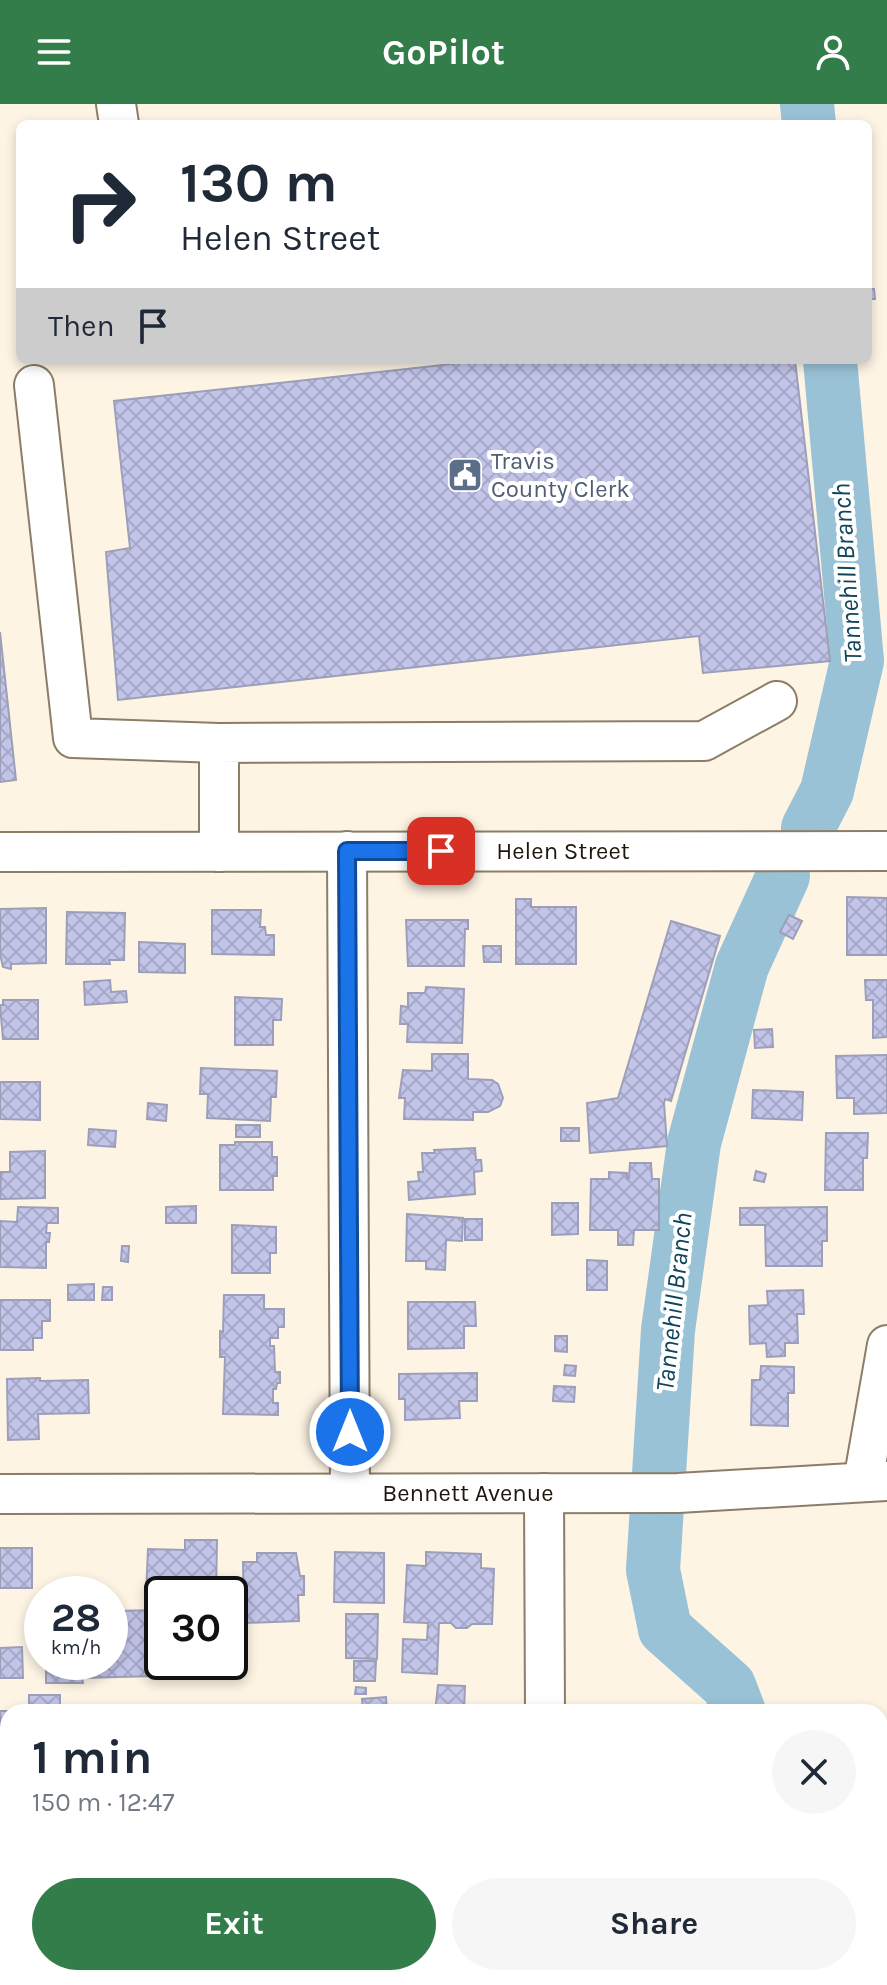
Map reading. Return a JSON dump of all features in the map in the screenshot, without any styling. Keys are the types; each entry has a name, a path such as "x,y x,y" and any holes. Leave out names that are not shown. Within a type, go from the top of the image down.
{"street":[{"path":"34,385 73,738 219,743 704,741 777,701"},
{"path":"219,743 219,852"},
{"path":"347,851 350,1493"},
{"name":"Helen Street","path":"0,852 887,851"},
{"path":"875,1482 887,1345"},
{"name":"Bennett Avenue","path":"0,1494 678,1493 875,1482"},
{"path":"544,1493 545,1704"}],"building":[{"name":"Travis County Clerk","path":"452,364 795,364 830,661 703,673 699,636 118,700 106,552 130,548 114,401"},
{"path":"0,632 16,780 0,782"},
{"path":"847,897 887,898 887,955 847,955"},
{"path":"516,899 531,899 531,907 576,907 576,964 516,964"},
{"path":"46,908 46,963 11,964 11,969 3,967 0,909"},
{"path":"212,910 261,910 260,927 265,927 266,935 274,935 274,955 212,954"},
{"path":"67,912 125,913 124,960 109,960 110,964 66,964"},
{"path":"789,915 802,921 793,939 780,932"},
{"path":"406,920 468,920 464,966 408,966"},
{"path":"671,921 720,936 671,1101 665,1099 667,1146 590,1153 587,1103 618,1098"},
{"path":"139,942 185,944 185,973 139,972"},
{"path":"483,946 501,946 501,962 484,962"},
{"path":"110,980 111,992 126,991 127,1002 85,1005 84,982"},
{"path":"865,980 887,980 887,1037 873,1038 873,1000 866,1000"},
{"path":"426,987 464,989 462,1043 407,1042 408,1024 400,1024 401,1006 408,1007 408,993 425,993"},
{"path":"235,997 282,999 281,1020 273,1020 273,1045 235,1045"},
{"path":"3,1000 38,1000 38,1039 3,1039 0,1005 3,1005"},
{"path":"772,1029 773,1047 755,1048 754,1030"},
{"path":"432,1054 468,1054 468,1079 492,1080 498,1084 503,1098 500,1106 488,1112 473,1112 473,1120 404,1119 405,1098 399,1098 403,1070 432,1071"},
{"path":"887,1055 887,1113 854,1114 854,1098 837,1098 836,1056"},
{"path":"201,1068 277,1071 276,1097 271,1097 270,1121 207,1118 208,1094 200,1094"},
{"path":"0,1082 40,1082 40,1120 0,1119"},
{"path":"753,1090 803,1092 802,1120 752,1118"},
{"path":"148,1103 167,1105 166,1121 147,1119"},
{"path":"236,1125 260,1125 260,1137 236,1137"},
{"path":"561,1128 579,1128 579,1141 561,1141"},
{"path":"89,1129 116,1131 115,1147 88,1145"},
{"path":"826,1133 868,1133 867,1158 863,1158 863,1190 825,1190"},
{"path":"235,1142 272,1142 272,1157 277,1157 273,1190 220,1190 220,1145 235,1145"},
{"path":"475,1148 476,1160 481,1160 482,1171 474,1172 475,1194 409,1200 408,1182 419,1181 418,1172 423,1172 422,1153"},
{"path":"45,1151 45,1198 0,1199 1,1172 10,1172 10,1152"},
{"path":"630,1163 651,1163 652,1179 659,1179 659,1230 634,1230 633,1245 618,1245 618,1230 590,1230 591,1179 609,1179 609,1172 627,1173 627,1179"},
{"path":"756,1171 766,1174 764,1182 754,1180"},
{"path":"552,1203 578,1203 578,1234 552,1235"},
{"path":"196,1206 196,1223 166,1223 166,1207"},
{"path":"18,1207 58,1208 58,1223 47,1223 46,1233 50,1233 49,1242 46,1242 46,1268 0,1267 0,1221 17,1222"},
{"path":"827,1207 827,1241 822,1241 822,1266 766,1266 765,1225 740,1225 740,1208"},
{"path":"407,1214 463,1218 462,1241 446,1240 445,1270 426,1269 426,1261 406,1261"},
{"path":"465,1219 482,1219 482,1240 465,1240"},
{"path":"232,1225 276,1227 276,1253 270,1253 270,1273 232,1273"},
{"path":"122,1246 129,1246 128,1262 121,1261"},
{"path":"587,1260 607,1261 607,1290 587,1290"},
{"path":"94,1284 94,1300 68,1300 68,1285"},
{"path":"103,1287 112,1287 112,1300 102,1300"},
{"path":"803,1290 804,1314 797,1314 798,1343 785,1343 785,1356 767,1357 766,1343 750,1344 749,1306 768,1305 767,1291"},
{"path":"224,1295 264,1295 264,1309 284,1309 284,1327 278,1327 278,1338 270,1338 270,1346 274,1346 275,1372 280,1372 280,1383 273,1389 273,1403 278,1403 278,1415 223,1414 225,1357 220,1357 220,1331 223,1332"},
{"path":"0,1300 50,1300 50,1321 42,1321 42,1338 33,1338 33,1350 0,1350"},
{"path":"408,1302 475,1302 476,1326 464,1326 464,1348 408,1349"},
{"path":"555,1336 567,1336 567,1352 555,1351"},
{"path":"565,1365 576,1366 575,1376 564,1375"},
{"path":"761,1366 794,1367 794,1393 788,1393 788,1426 751,1425 752,1380 760,1380"},
{"path":"477,1373 477,1401 459,1401 460,1418 405,1420 405,1399 399,1399 399,1374"},
{"path":"40,1378 40,1381 88,1380 89,1413 38,1414 39,1439 8,1440 7,1379"},
{"path":"554,1386 575,1387 574,1402 553,1401"},
{"path":"185,1540 217,1540 216,1576 147,1576 148,1549 185,1550"},
{"path":"0,1548 32,1548 32,1576 24,1576 24,1588 0,1588"},
{"path":"335,1552 384,1553 384,1603 334,1602"},
{"path":"426,1552 481,1554 481,1568 494,1569 492,1624 456,1628 451,1623 439,1623 437,1674 402,1672 403,1639 427,1640 428,1623 404,1622 407,1565 426,1566"},
{"path":"257,1553 296,1553 300,1576 304,1576 304,1595 298,1595 299,1621 248,1623 248,1576 243,1576 243,1562 257,1562"},
{"path":"144,1610 144,1676 128,1677 128,1611"},
{"path":"346,1614 378,1614 377,1659 346,1658"},
{"path":"22,1647 23,1678 0,1678 0,1648"},
{"path":"354,1661 376,1661 375,1681 354,1681"},
{"path":"46,1680 82,1680 83,1683 46,1683"},
{"path":"438,1685 465,1686 464,1704 436,1704"},
{"path":"356,1687 366,1688 366,1694 355,1694"},
{"path":"29,1695 60,1695 60,1704 29,1704"},
{"path":"386,1697 386,1704 362,1704 362,1699"}],"waterway":[{"name":"Tannehill Branch","path":"807,104 809,120"},
{"name":"Tannehill Branch","path":"808,828 827,791 857,661 830,364"},
{"name":"Tannehill Branch","path":"736,1704 729,1686 665,1629 653,1570 668,1330 694,1143 742,966 783,876"}],"place":[{"name":"Travis County Clerk","path":"465,475"}],"route":[{"path":"350,1432 347,851 441,851"}]}
